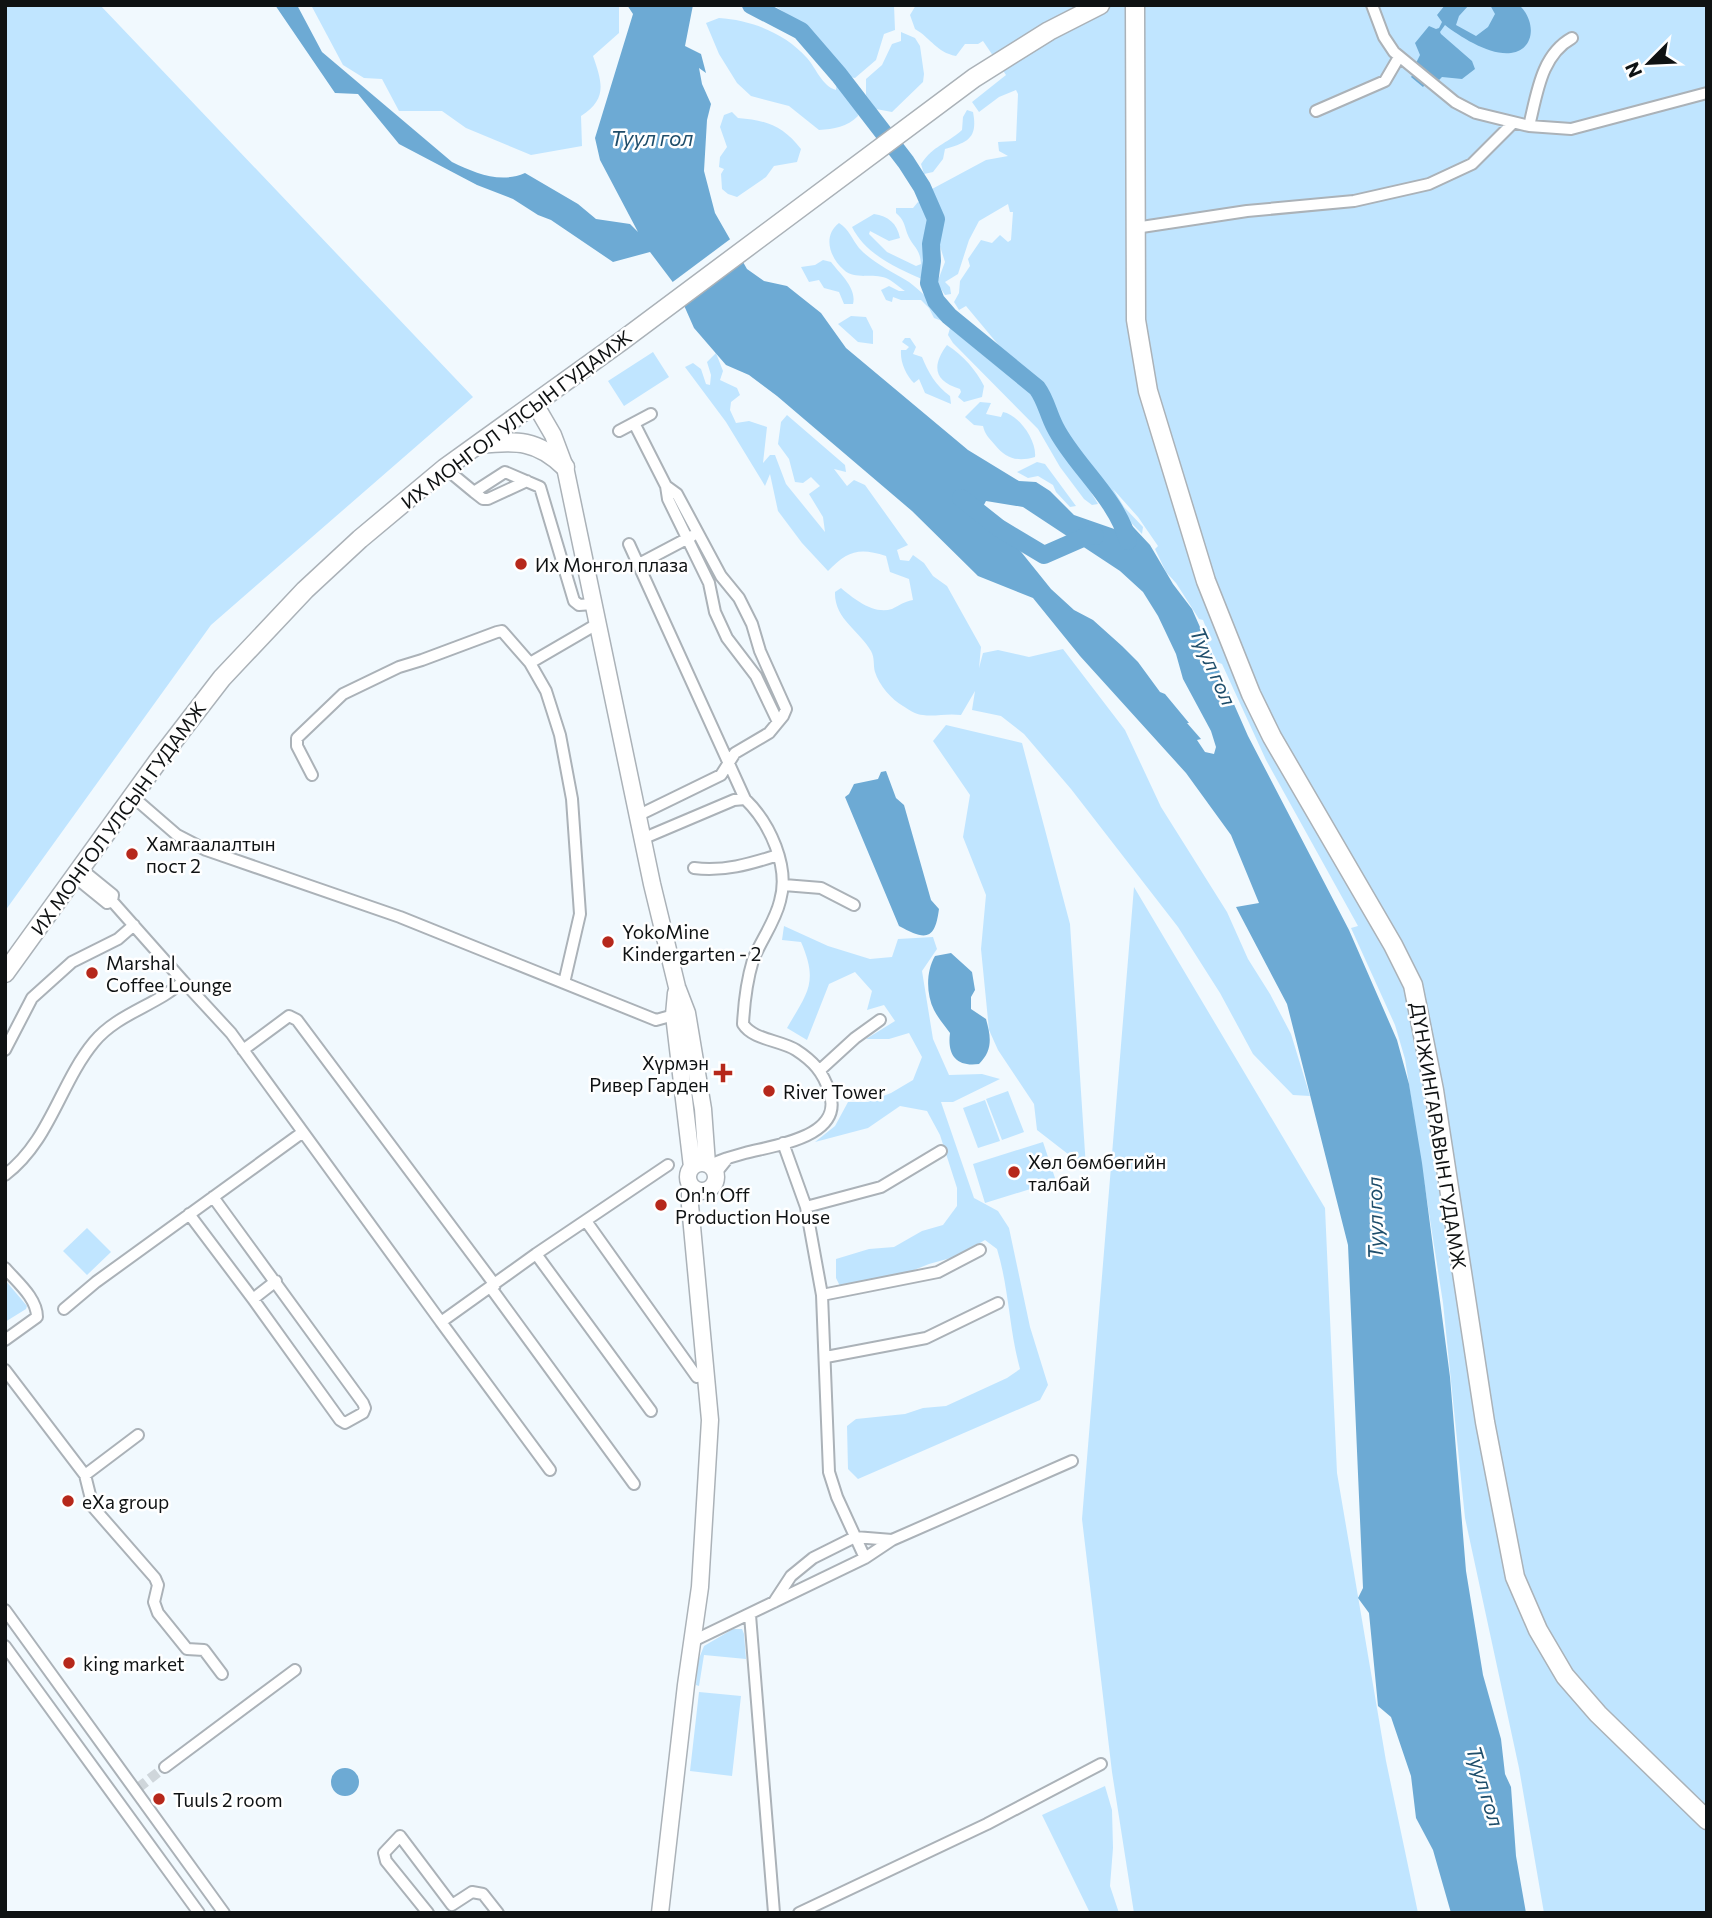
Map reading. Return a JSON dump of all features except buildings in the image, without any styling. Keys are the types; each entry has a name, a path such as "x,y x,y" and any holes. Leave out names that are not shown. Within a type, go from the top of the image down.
{"main road":[{"name":"ИХ МОНГОЛ УЛСЫН ГУДАМЖ","path":"5,973 132,796 222,678 279,617 360,539 445,468 624,340 974,78 1049,31 1100,5"},
{"name":"ДҮНЖИНГАРАВЫН ГУДАМЖ","path":"1135,5 1136,320 1142,365 1155,420 1206,581 1237,661 1272,737 1413,985 1434,1090 1475,1359 1515,1577 1538,1630 1565,1676 1598,1714 1707,1820"},
{"path":"477,445 509,441 528,444 549,452 565,467"}],"street":[{"path":"1372,5 1384,37 1399,57 1466,109 1513,123 1571,130 1707,93"},
{"path":"1529,126 1548,60 1572,38"},
{"path":"1315,111 1385,81 1399,57"},
{"path":"1135,228 1247,211 1354,201 1429,184 1472,164 1513,123"},
{"path":"535,404 553,435 565,467 642,839 677,987 687,1013 703,1109 706,1167"},
{"path":"619,431 651,414"},
{"path":"634,423 666,485 668,499 709,583 715,612 727,638 756,676 778,722"},
{"path":"445,468 482,498 488,499 527,481"},
{"path":"474,492 503,472 538,485 543,492 574,601 579,605 593,604"},
{"path":"637,816 721,775 735,753 769,733 783,716 786,706 739,598 721,576 677,494 666,485"},
{"path":"639,564 698,532"},
{"path":"629,544 745,799 759,812 778,855 784,885 780,904 753,961 743,1024 752,1033 793,1048 820,1070 833,1100 827,1118 814,1132 730,1156 688,1176 697,1188 692,1220 710,1420 704,1532 694,1641 686,1685 660,1913"},
{"path":"530,663 597,624"},
{"path":"312,775 297,746 297,738 343,694 399,667 497,632 502,631 507,635 530,663 546,691 560,736 572,799 580,914 564,983"},
{"path":"132,796 177,835 206,850 400,917 656,1020 674,1015"},
{"path":"642,839 734,800 745,799"},
{"path":"694,868 712,870 744,866 778,855"},
{"path":"78,873 107,903 112,901 231,1033 550,1469"},
{"path":"784,885 821,888 854,905"},
{"path":"5,1050 32,998 72,962 118,939 134,925"},
{"path":"5,1175 34,1147 79,1064 95,1041 136,1009 183,981"},
{"path":"677,987 674,1015 706,1167 713,1186 697,1188"},
{"path":"243,1050 289,1016 297,1020 493,1286 634,1484"},
{"path":"820,1070 855,1038 880,1020"},
{"path":"64,1309 96,1282 303,1132"},
{"path":"783,1143 806,1207 822,1295 830,1472 837,1497 865,1558"},
{"path":"806,1207 881,1187 941,1152"},
{"path":"441,1322 668,1165"},
{"path":"189,1214 254,1299 340,1420 345,1423 363,1413 363,1403 214,1197"},
{"path":"586,1221 698,1377"},
{"path":"822,1295 938,1272 980,1250"},
{"path":"536,1254 651,1411"},
{"path":"5,1268 33,1300 38,1314 5,1340"},
{"path":"254,1299 276,1281"},
{"path":"825,1357 926,1338 998,1303"},
{"path":"5,1370 85,1475 93,1507 155,1578 158,1586 154,1602 158,1613 187,1649 204,1650 222,1674"},
{"path":"85,1475 138,1435"},
{"path":"694,1641 865,1558 892,1540 1072,1461"},
{"path":"775,1602 790,1576 812,1558 855,1537 892,1540"},
{"path":"5,1610 224,1913"},
{"path":"751,1615 774,1913"},
{"path":"5,1646 199,1913"},
{"path":"166,1767 295,1670"},
{"path":"799,1913 998,1819 1101,1764"},
{"path":"118,1802 136,1789"},
{"path":"428,1913 386,1861 384,1853 400,1836 448,1909 472,1892 483,1894 498,1913"}],"shaded area":[{"path":"5,5 100,5 473,397 211,625 5,911"},
{"path":"311,5 619,5 619,33 593,56 599,74 600,89 596,103 581,116 582,146 531,155 466,128 442,111 399,111 382,79 364,78 343,65"},
{"path":"773,5 894,5 895,30 884,34 876,60 855,78 849,77 809,28"},
{"path":"916,5 1707,5 1707,1913 1544,1913 1519,1768 1465,1518 1443,1303 1405,1059 1395,1025 1351,928 1358,926 1266,760 1222,664 1217,662 1205,637 1207,630 1203,620 1199,619 1166,572 1155,549 1158,546 1138,517 1113,489 1124,507 1143,527 1142,534 1112,503 1059,424 1044,390 1011,360 966,306 959,310 954,302 959,293 960,281 970,266 968,259 981,240 992,243 1000,235 1008,242 1011,240 1013,212 1010,212 1008,204 979,221 969,240 958,274 945,282 950,287 951,294 945,295 937,283 945,262 939,243 939,211 932,189 986,160 1008,156 999,151 998,142 1016,141 1018,94 1016,90 999,97 979,112 972,102 1006,75 983,41 978,44 965,44 956,56 939,48 915,29 910,15"},
{"path":"719,18 767,29 788,41 807,58 827,85 836,90 837,80 845,86 855,100 858,116 840,127 819,130 789,106 751,96 737,83 719,54 706,23"},
{"path":"901,32 915,38 920,46 923,82 892,112 876,109 866,95 866,79 882,65 892,44 901,41"},
{"path":"967,110 973,112 974,121 970,138 945,149 943,159 933,172 924,174 921,164 935,149 962,130 963,117"},
{"path":"732,112 738,118 757,120 781,130 801,149 797,162 774,166 766,177 737,197 722,189 721,174 724,169 719,167 720,157 727,147 720,127 724,115"},
{"path":"918,202 923,203 928,216 924,280 874,253 852,227 874,214 884,216 897,228 900,238 889,241 870,231 869,234 887,252 916,266 921,264 919,254 896,213 896,208 913,208"},
{"path":"839,223 864,253 921,292 941,312 942,321 934,318 921,300 901,300 893,297 892,302 886,300 881,290 889,286 905,291 889,279 853,275 844,270 832,253 829,240"},
{"path":"823,260 831,262 847,282 853,292 853,304 844,304 839,292 824,288 819,280 809,282 801,267 815,265"},
{"path":"851,316 866,317 873,331 873,344 858,342 838,324"},
{"path":"950,328 999,368 1034,390 1043,406 1044,420 1055,441 1076,467 1098,504 1092,505 1084,499 1060,467 1038,429 953,343 948,335"},
{"path":"905,338 910,338 916,347 913,354 922,357 933,378 950,396 951,404 925,393 919,379 914,383 908,376 901,355 901,350 909,347 902,342"},
{"path":"947,345 964,358 977,374 984,386 982,397 964,402 958,397 960,389 944,382 940,377 937,366"},
{"path":"653,352 669,377 624,406 608,381"},
{"path":"716,353 723,371 720,380 737,388 740,395 731,402 730,410 736,423 749,421 767,427 763,463 770,455 775,455 786,484 825,532 823,517 809,494 820,486 811,477 803,483 795,482 789,459 778,444 781,422 787,415 845,465 846,472 834,469 847,486 854,480 865,485 908,545 897,550 900,560 909,561 913,555 947,586 981,647 979,668 983,653 998,650 1029,657 1063,649 1125,730 1161,807 1227,912 1248,959 1291,1034 1310,1096 1293,1095 1253,1054 1220,993 1178,927 1071,789 1024,734 1001,716 972,710 975,691 961,715 932,716 912,712 886,692 875,672 871,651 843,617 835,592 841,588 871,608 892,609 913,600 909,579 890,572 886,556 868,552 848,555 828,571 802,543 778,511 770,474 765,486 726,422 685,367 693,363 701,369 706,384 710,385 711,375 707,362"},
{"path":"980,402 991,403 986,414 1001,417 1003,412 1021,423 1033,444 1035,457 1018,459 1008,456 989,438 983,426 974,425 965,417"},
{"path":"1037,462 1045,464 1076,506 1070,507 1053,485 1038,476 1028,478 1017,472"},
{"path":"946,725 1022,743 1070,924 1086,1168 1037,1130 1034,1104 998,1050 989,1030 981,949 986,895 963,837 970,795 933,741"},
{"path":"1134,887 1325,1208 1337,1473 1386,1761 1418,1913 1134,1913 1112,1772 1082,1519"},
{"path":"784,926 828,946 870,959 892,957 898,939 933,937 937,949 922,971 933,1039 949,1075 982,1074 1000,1079 953,1102 941,1102 974,1198 998,1211 1009,1228 1030,1327 1048,1385 1040,1400 858,1479 848,1469 847,1426 856,1419 946,1406 1007,1378 1020,1369 997,1249 985,1240 958,1256 894,1278 841,1288 836,1278 836,1259 869,1249 894,1247 922,1231 943,1225 957,1206 957,1188 940,1135 927,1111 900,1106 868,1128 815,1142 835,1126 848,1102 868,1102 913,1080 922,1057 909,1033 889,1039 866,1039 895,1021 884,1005 867,1010 872,991 855,972 829,984 807,1040 787,1028 805,996 810,978 801,942 782,940"},
{"path":"1008,1091 1024,1132 1002,1140 986,1099"},
{"path":"985,1100 1000,1141 978,1148 963,1108"},
{"name":"Хөл бөмбөгийн талбай","path":"1043,1142 1056,1181 985,1203 973,1164"},
{"path":"87,1228 111,1252 87,1275 63,1251"},
{"path":"5,1280 27,1306 5,1322"},
{"path":"733,1629 742,1629 746,1659 704,1655 699,1686 696,1685 698,1661 704,1646"},
{"path":"699,1692 741,1696 732,1776 690,1771"},
{"path":"1105,1786 1112,1810 1110,1886 1119,1913 1090,1913 1042,1815"}],"water":[{"name":"Туул гол","path":"275,5 297,5 322,52 452,162 497,177 525,173 578,204 596,219 630,224 638,232 600,160 595,138 633,14 627,5 693,5 685,46 701,54 706,73 699,68 702,84 711,104 707,120 704,171 715,213 747,269 764,281 787,286 821,313 846,348 968,450 1019,481 1036,482 1050,491 1074,515 1120,531 1117,522 1121,514 1150,545 1173,584 1192,609 1248,736 1349,930 1397,1040 1409,1084 1450,1377 1466,1571 1483,1675 1501,1739 1505,1774 1511,1787 1516,1856 1526,1913 1451,1913 1433,1850 1416,1818 1411,1776 1391,1717 1378,1706 1369,1613 1358,1598 1363,1588 1348,1245 1287,1004 1236,907 1259,903 1231,835 1186,773 1080,656 1033,598 978,576 912,511 777,396 749,375 726,365 694,328 675,285 650,252 613,262 551,220 513,199 477,185 399,144 358,94 335,93","holes":["986,501 1023,507 1120,571 1143,592 1158,616 1176,654 1183,679 1211,731 1216,747 1214,754 1205,752 1197,740 1201,739 1138,662 1093,620 1074,610 1051,589 1018,548 978,516"]},
{"path":"1445,5 1469,5 1459,16 1456,25 1476,36 1488,27 1495,14 1490,5 1519,5 1530,25 1529,40 1525,46 1511,53 1494,52 1476,45 1445,25 1441,34 1472,61 1475,69 1462,79 1442,77 1439,80 1433,76 1423,87 1411,77 1419,66 1416,63 1420,55 1415,43 1429,26 1439,28 1442,22 1437,15"},
{"path":"886,771 896,798 904,805 931,900 939,909 935,927 928,935 916,934 899,926 845,797 854,784 878,779 881,772"},
{"path":"951,953 972,972 975,990 971,997 971,1009 986,1019 988,1026 989,1048 979,1064 965,1064 955,1058 950,1048 950,1033 931,1004 928,983 932,962 935,956"},
{"path":"345,1768 355,1772 359,1782 355,1792 345,1796 335,1792 331,1782 335,1772"}],"pier":[{"path":"733,237 745,258 681,306 670,284"}],"waterway":[{"name":"Туул гол","path":"751,5 801,31 839,75 906,162 922,187 936,219 931,244 929,283 936,301 949,316 1037,388 1063,441 1115,510 1128,541"},
{"name":"Туул гол","path":"961,498 999,528 1044,555 1092,534 1095,536"}],"tunnel":[{"path":"138,1788 165,1767"}],"place":[{"name":"Их Монгол плаза","path":"521,564"},
{"name":"Хамгаалалтын пост 2","path":"132,854"},
{"name":"YokoMine Kindergarten - 2","path":"608,942"},
{"name":"Marshal Coffee Lounge","path":"92,973"},
{"name":"Хүрмэн Ривер Гарден","path":"723,1073"},
{"name":"River Tower","path":"769,1091"},
{"name":"Хөл бөмбөгийн талбай","path":"1014,1172"},
{"name":"On'n Off Production House","path":"661,1205"},
{"name":"eXa group","path":"68,1501"},
{"name":"king market","path":"69,1663"},
{"name":"Tuuls 2 room","path":"159,1799"}]}
